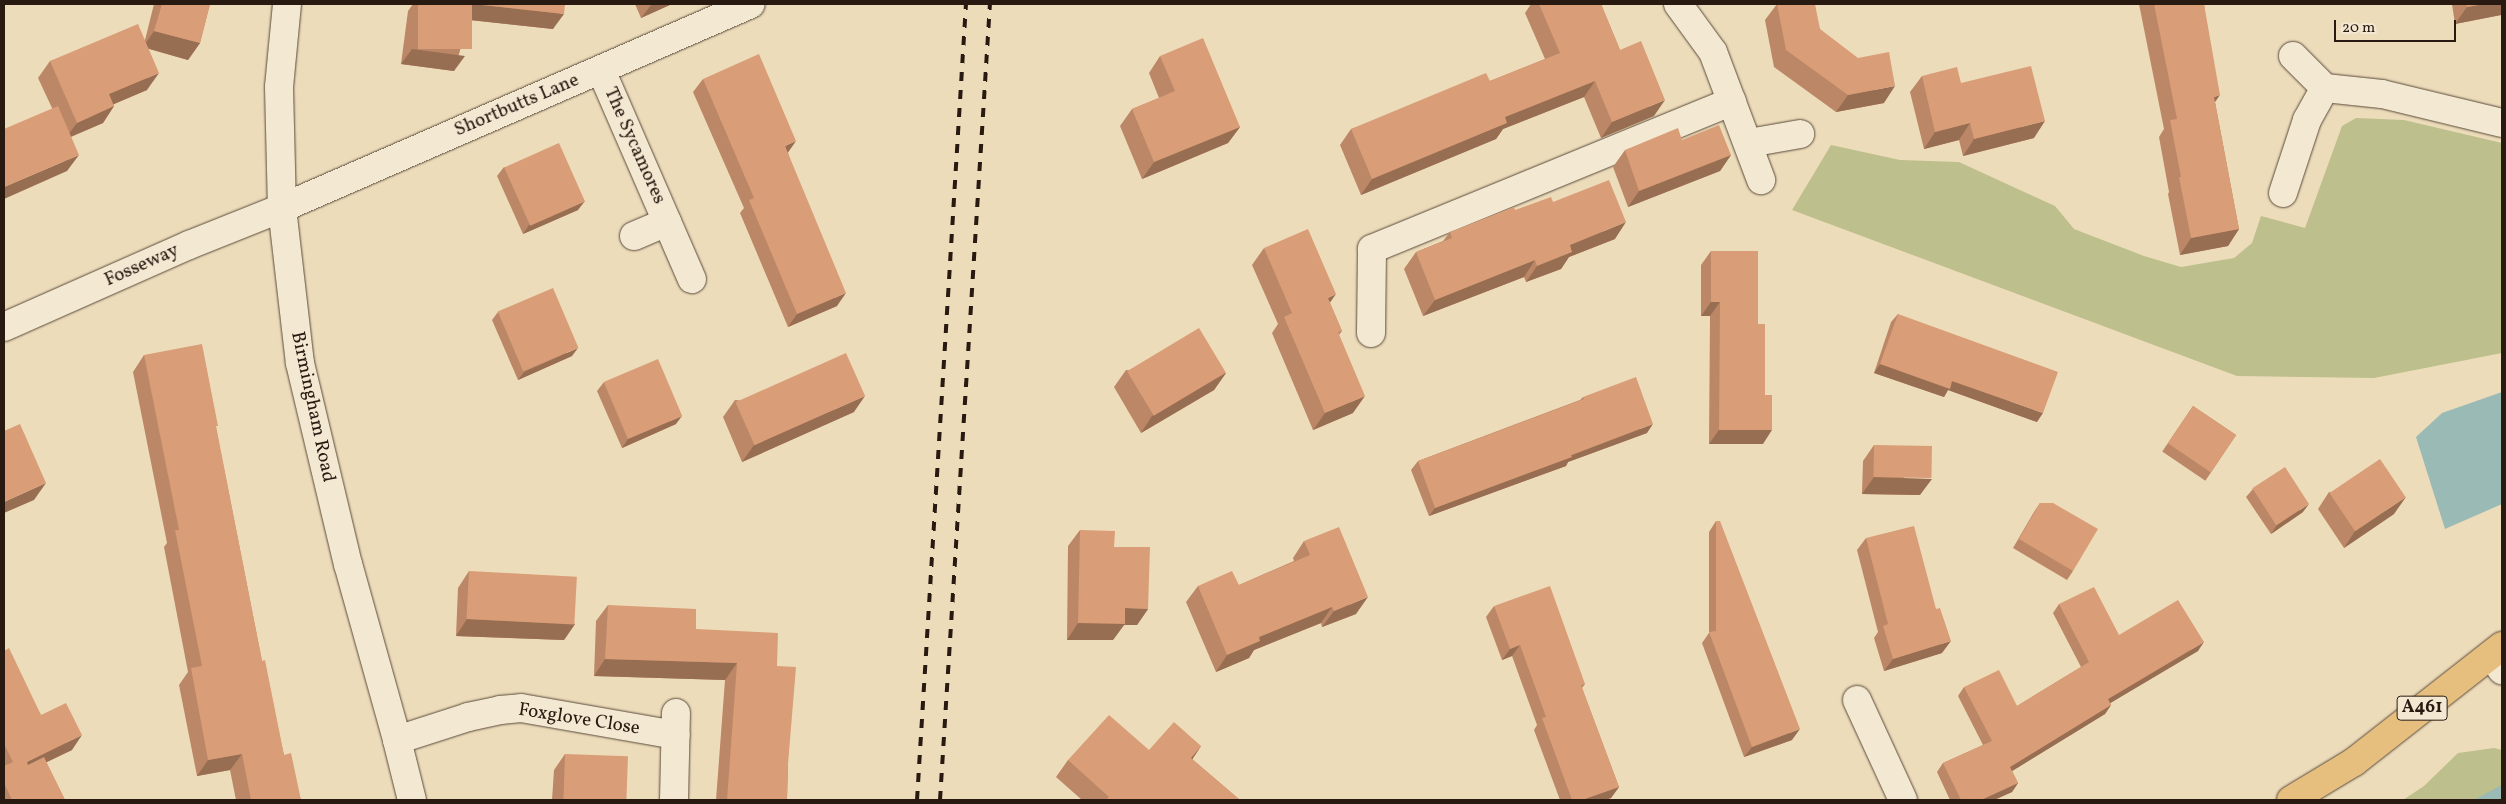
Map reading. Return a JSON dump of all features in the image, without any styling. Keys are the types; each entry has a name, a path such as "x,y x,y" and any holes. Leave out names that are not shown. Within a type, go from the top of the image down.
{"highway":[{"name":"A461","path":"2291,800 2354,762 2498,657"}],"street":[{"name":"Birmingham Road","path":"287,4 279,87 282,208 300,363 348,564 412,800"},
{"name":"Shortbutts Lane","path":"282,208 751,4"},
{"path":"1678,4 1713,52 1762,180"},
{"path":"2293,56 2325,88 2382,94 2502,123"},
{"name":"The Sycamores","path":"601,70 692,279"},
{"path":"2283,193 2307,120 2325,88"},
{"path":"1371,333 1372,249 1732,100"},
{"path":"1749,143 1800,134"},
{"name":"Fosseway","path":"4,327 182,248 282,208"},
{"name":"The Sycamores","path":"634,236 667,222"},
{"path":"1857,700 1903,800"},
{"name":"Foxglove Close","path":"397,740 468,717 500,710 521,708 676,724 674,800"}],"green space":[{"path":"2356,118 2404,120 2502,143 2502,353 2374,378 2237,376 1792,210 1831,145 1900,160 1959,162 2055,206 2074,229 2144,256 2181,267 2234,258 2252,243 2261,216 2305,228 2342,126"},
{"path":"2494,748 2502,750 2502,800 2403,800 2424,786 2458,753"}],"water":[{"path":"2502,392 2502,504 2445,529 2416,437 2442,413"},
{"path":"2502,785 2502,800 2474,800"}],"building":[{"path":"162,4 210,4 200,43 154,31"},
{"path":"418,4 472,4 472,49 418,49"},
{"path":"474,4 565,4 564,14"},
{"path":"1539,4 1601,4 1620,50 1641,41 1665,100 1612,122 1595,81 1505,117 1507,123 1372,179 1351,129 1486,73 1490,81 1560,53"},
{"path":"1777,4 1815,4 1820,29 1858,58 1889,52 1895,86 1848,95 1786,50"},
{"path":"2154,4 2204,4 2220,95 2214,97 2239,229 2191,238 2170,120 2177,119"},
{"path":"2466,4 2484,4 2467,7"},
{"path":"138,24 159,73 109,94 114,106 77,123 50,61"},
{"path":"1203,38 1240,127 1154,162 1132,109 1175,91 1160,56"},
{"path":"759,54 796,141 785,146 846,293 797,314 749,200 754,198 703,79"},
{"path":"2031,66 2045,121 1974,139 1970,123 1935,132 1922,76 1957,67 1961,83"},
{"path":"58,106 79,155 4,187 4,129"},
{"path":"1719,125 1731,155 1639,191 1625,150 1678,128 1682,140"},
{"path":"559,143 585,201 530,226 504,167"},
{"path":"1609,180 1626,222 1570,245 1572,252 1537,266 1535,260 1435,300 1416,252 1452,238 1450,232 1514,207 1515,210 1551,197 1553,202"},
{"path":"1308,229 1336,294 1328,298 1342,331 1338,332 1365,396 1325,413 1284,317 1292,313 1264,248"},
{"path":"1711,251 1758,251 1758,324 1765,324 1765,395 1772,395 1772,430 1719,430 1720,302 1711,302"},
{"path":"553,288 578,348 523,371 498,311"},
{"path":"1898,314 2058,372 2043,413 1952,381 1950,389 1880,364"},
{"path":"1199,328 1226,373 1154,416 1127,371"},
{"path":"202,344 262,661 265,660 284,755 291,753 301,800 251,800 242,754 208,760 191,668 202,666 175,530 179,530 144,355"},
{"path":"846,353 865,396 755,445 735,402"},
{"path":"658,359 682,416 628,439 604,382"},
{"path":"1636,377 1653,424 1571,455 1572,457 1435,508 1418,461 1584,399 1583,397"},
{"path":"2193,406 2236,435 2211,472 2168,443"},
{"path":"20,424 46,483 4,502 4,431"},
{"path":"1874,445 1932,446 1931,478 1873,477"},
{"path":"2380,459 2406,497 2355,531 2329,493"},
{"path":"2285,467 2309,504 2276,525 2252,488"},
{"path":"2040,503 2053,503 2098,529 2073,571 2019,539"},
{"path":"1716,521 1720,521 1800,729 1752,747 1709,632 1716,631"},
{"path":"1914,526 1936,609 1940,608 1951,641 1893,659 1883,626 1888,624 1866,538"},
{"path":"1339,527 1368,597 1334,611 1332,607 1259,637 1260,641 1227,655 1198,586 1232,571 1239,585 1310,555 1304,541"},
{"path":"1080,530 1115,531 1114,547 1150,547 1148,609 1125,608 1125,624 1078,623"},
{"path":"469,571 577,577 574,625 466,619"},
{"path":"1550,586 1585,684 1581,685 1619,787 1582,800 1572,800 1542,718 1546,717 1520,645 1510,649 1494,606"},
{"path":"2094,587 2119,635 2178,600 2204,642 2108,699 2111,705 2010,767 2018,783 1981,800 1961,800 1943,763 1992,741 1964,687 1999,670 2017,706 2089,662 2059,604"},
{"path":"608,605 696,609 696,629 778,633 777,666 796,667 787,800 727,800 737,663 605,659"},
{"path":"9,648 41,715 66,703 82,735 27,762 28,765 44,757 65,800 12,800 4,783 4,766 13,762 4,744 4,651"},
{"path":"1109,715 1149,750 1174,722 1201,746 1191,758 1240,800 1106,800 1109,797 1068,760"},
{"path":"565,754 628,756 626,800 563,800"}],"railway":[{"path":"917,800 966,4"},
{"path":"940,800 990,4"}]}
